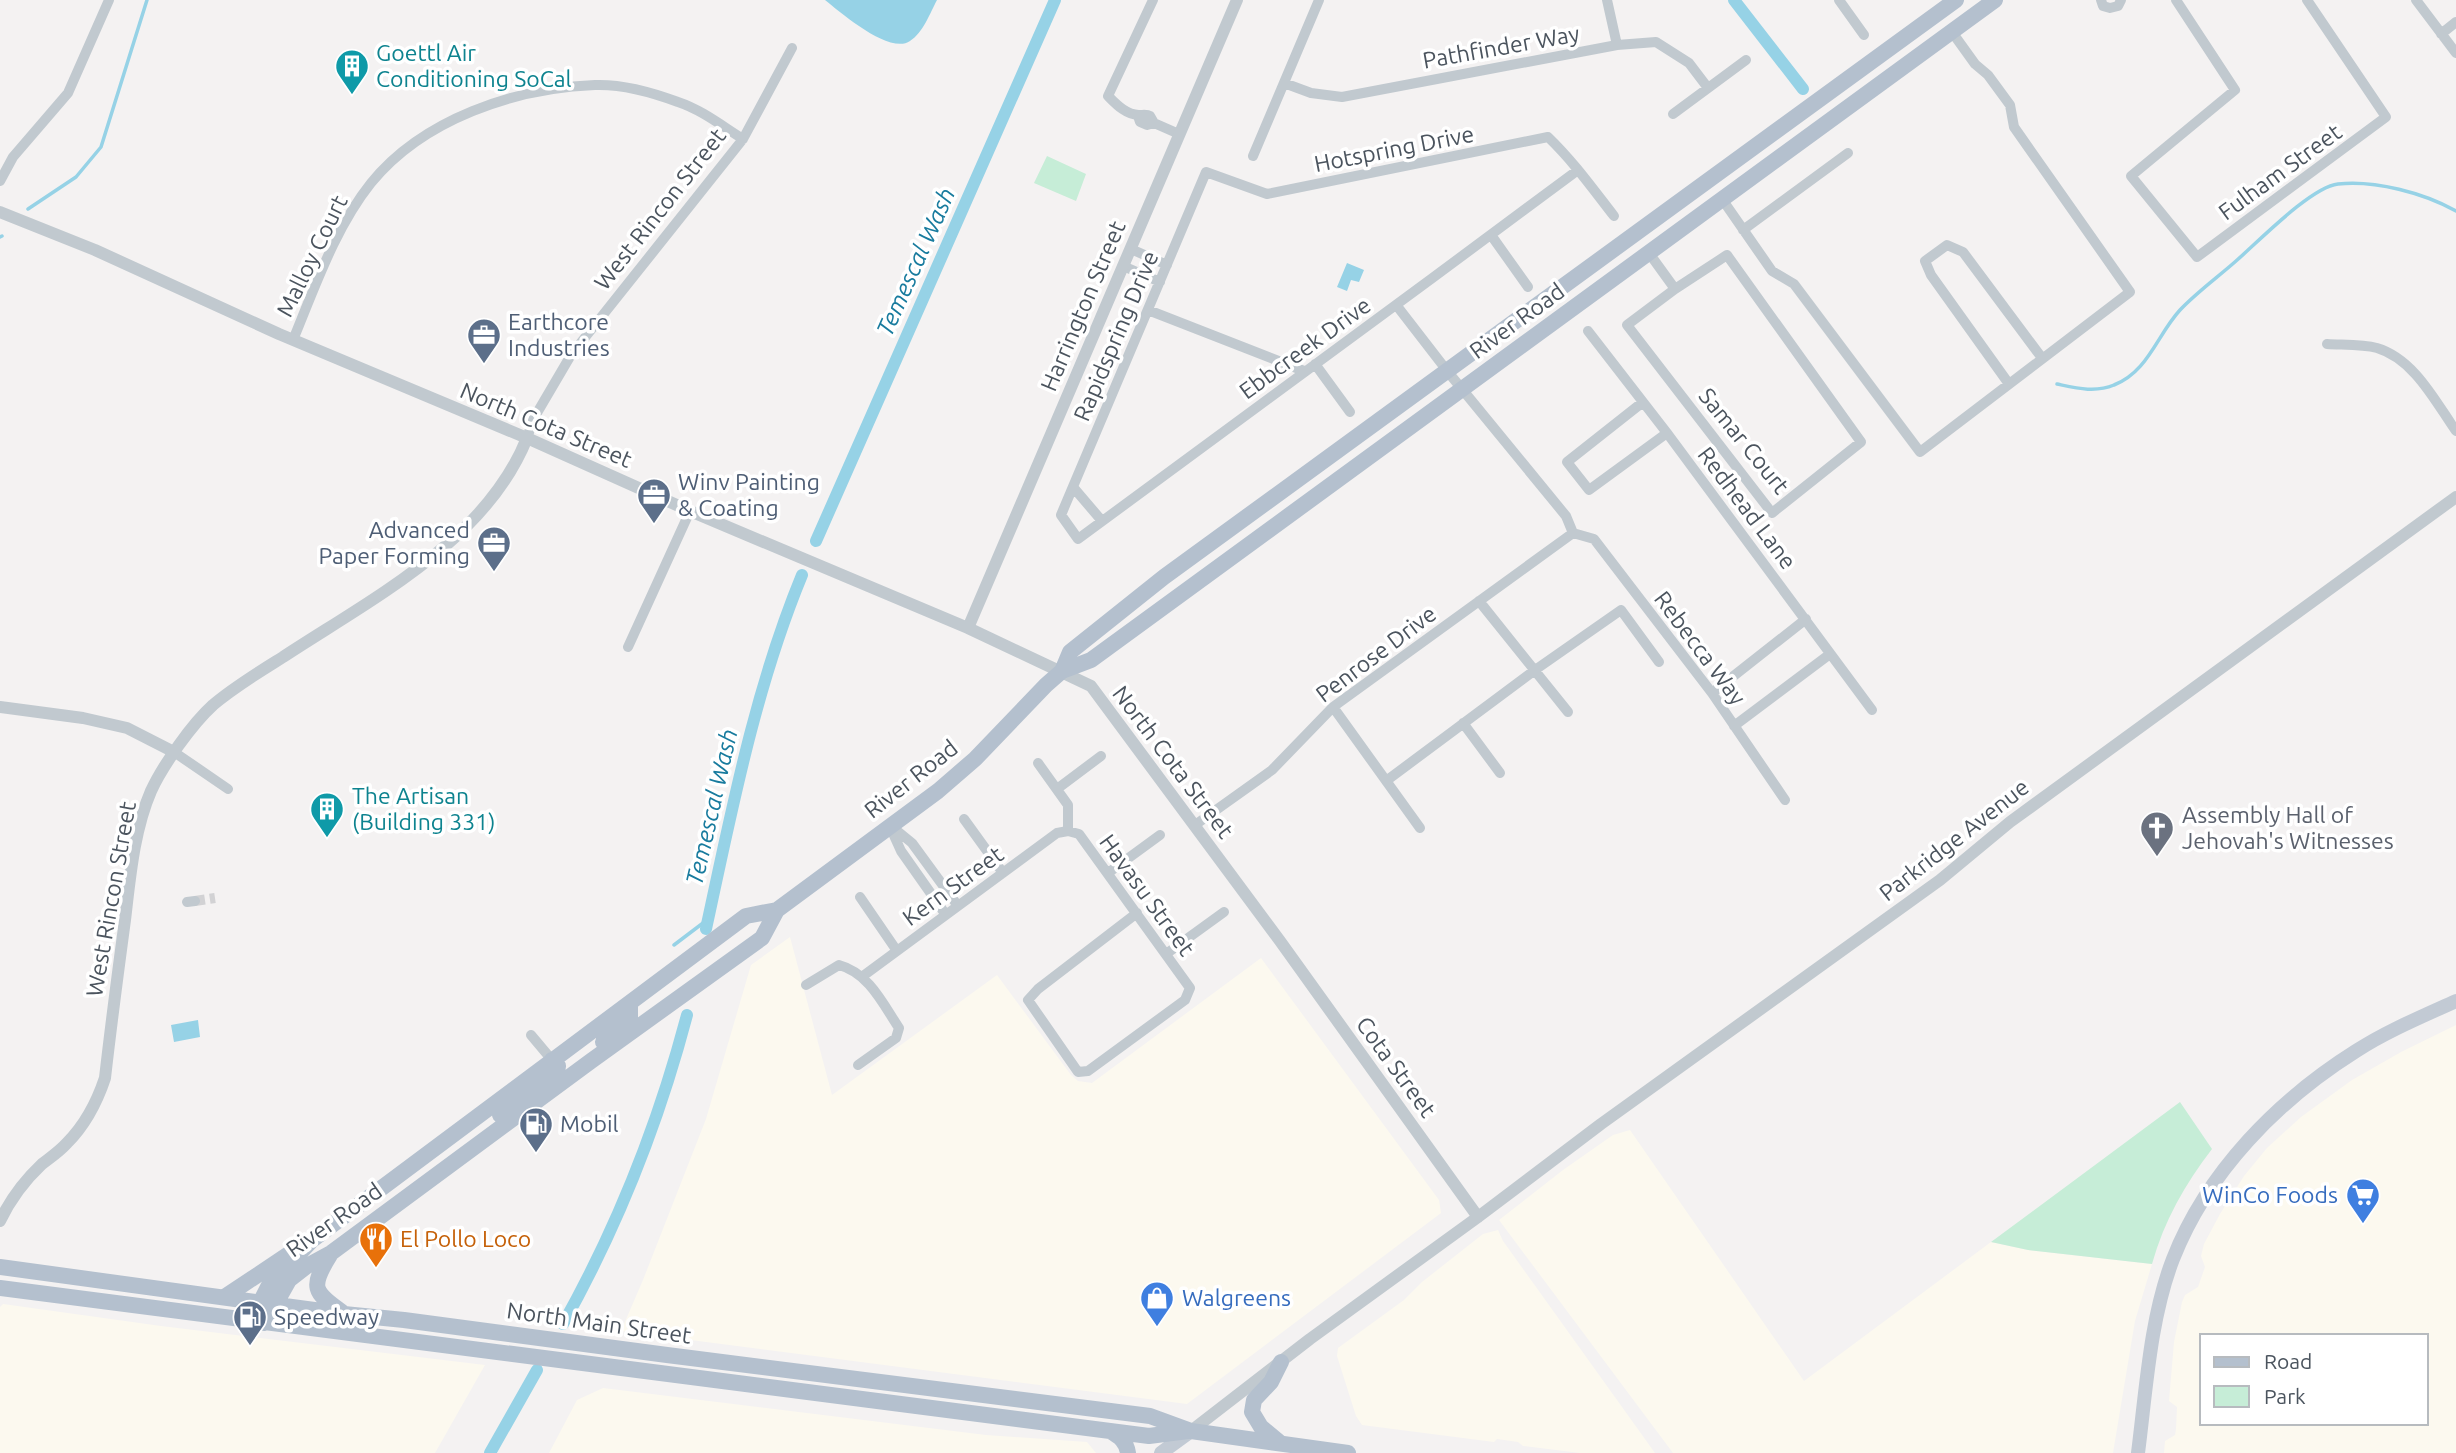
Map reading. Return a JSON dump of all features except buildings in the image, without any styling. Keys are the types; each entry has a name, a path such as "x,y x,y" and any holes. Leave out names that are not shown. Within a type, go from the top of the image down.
{"main road":[{"name":"River Road","path":"1062,671 1070,652 1164,577 1956,0"},
{"name":"River Road","path":"264,1323 274,1278 312,1240 747,916 776,910 938,791 975,759 1043,687 1062,671 1091,660 1995,0"},
{"name":"River Road","path":"269,1302 289,1280 307,1266 331,1253 762,938 776,910"},
{"path":"2138,1453 2162,1296 2172,1260 2210,1189 2257,1130 2291,1098 2327,1070 2358,1049 2456,1001"},
{"path":"591,1061 601,1043 630,1018 630,1004"},
{"path":"455,1161 468,1138 556,1072 558,1066 552,1060"},
{"path":"226,1296 312,1240"},
{"path":"331,1253 318,1275 317,1286 321,1297 344,1314"},
{"name":"North Main Street","path":"0,1267 344,1314 1150,1416 1191,1431 1348,1453"},
{"name":"North Main Street","path":"0,1288 1150,1436 1191,1431"},
{"path":"1280,1362 1271,1382 1254,1400 1252,1412 1261,1427 1280,1444"},
{"path":"1110,1431 1123,1439 1128,1453"},
{"path":"1161,1453 1191,1431"}],"street":[{"path":"0,181 13,157 68,93 109,0"},
{"path":"1153,0 1108,96 1121,108 1138,116 1140,122 1147,125 1154,123 1179,134"},
{"name":"Harrington Street","path":"968,628 1237,0"},
{"path":"1253,156 1319,0"},
{"path":"1607,0 1617,45"},
{"path":"1839,0 1864,35"},
{"path":"2101,0 2103,6 2110,9 2118,6 2121,0"},
{"name":"Fulham Street","path":"2176,0 2235,90 2131,176 2197,257 2386,117 2307,0"},
{"path":"2416,0 2456,53"},
{"path":"2441,34 2456,22"},
{"path":"1722,199 1772,271 1794,284 1920,452 2130,292 2014,127 2010,105 1952,32"},
{"name":"Pathfinder Way","path":"1284,83 1311,93 1342,97 1617,45 1657,42 1689,63 1708,88"},
{"name":"West Rincon Street","path":"0,1221 10,1201 29,1178 77,1131 100,1093 105,1077 128,892 138,834 151,791 174,752 212,706 222,698 416,569 452,541 489,502 511,473 534,418 571,355 743,139 792,48"},
{"path":"1673,114 1746,60"},
{"name":"Malloy Court","path":"293,340 355,204 372,181 402,153 454,118 513,98 597,85 630,89 676,101 692,107 743,139"},
{"name":"Hotspring Drive","path":"1206,172 1266,194 1548,137 1578,170"},
{"path":"1743,230 1848,153"},
{"path":"1578,170 1614,216"},
{"name":"Ebbcreek Drive","path":"1061,516 1078,539 1304,371 1398,306 1578,170"},
{"name":"Rapidspring Drive","path":"1061,516 1206,172"},
{"name":"North Cota Street","path":"0,212 95,250 293,340 527,438 690,511 862,582 1091,685 1280,941"},
{"path":"1491,235 1528,287"},
{"path":"2009,384 1931,275 1925,261 1947,245 1963,252 2042,358"},
{"path":"1131,249 1167,265"},
{"path":"1649,253 1675,289"},
{"name":"Samar Court","path":"1727,255 1861,442 1772,513 1627,325 1675,289 1727,255"},
{"path":"1123,266 1160,282"},
{"path":"1398,306 1448,372 1566,516 1573,533"},
{"path":"1148,310 1304,371"},
{"name":"Redhead Lane","path":"1588,331 1872,710"},
{"path":"2327,344 2375,348 2395,356 2413,372 2456,431"},
{"path":"1315,364 1350,412"},
{"path":"1643,402 1567,462 1589,490 1667,433"},
{"path":"1073,487 1102,521"},
{"name":"Parkridge Avenue","path":"1191,1431 1601,1124 1940,880 2010,822 2456,497"},
{"path":"628,647 690,511"},
{"name":"Penrose Drive","path":"1195,825 1272,770 1333,707 1573,533"},
{"name":"Rebecca Way","path":"1573,533 1594,539 1712,693 1785,800"},
{"path":"1479,601 1568,712"},
{"path":"1386,781 1621,610 1659,662"},
{"path":"1712,693 1806,619"},
{"path":"1734,726 1830,654"},
{"path":"0,707 127,727 174,752 229,789"},
{"path":"1333,707 1420,828"},
{"path":"1463,723 1500,773"},
{"path":"1057,789 1101,756"},
{"path":"1038,763 1068,805 1068,831"},
{"path":"964,819 1003,873"},
{"path":"890,825 912,843 958,906"},
{"path":"890,825 901,851 946,915"},
{"name":"Kern Street","path":"863,976 1057,833 1068,831"},
{"name":"Havasu Street","path":"1068,831 1079,834 1137,913 1190,988 1185,1000 1088,1072 1078,1072 1028,1000 1038,989 1137,913"},
{"path":"1108,873 1160,835"},
{"path":"860,897 897,951"},
{"path":"1166,954 1224,912"},
{"name":"Cota Street","path":"1280,941 1478,1217"},
{"path":"806,985 839,965 851,969 863,976 899,1028 896,1038 858,1065"},
{"path":"531,1035 552,1060"}],"shaded area":[{"path":"790,937 832,1095 997,975 1071,1075 1078,1081 1092,1083 1261,958 1439,1200 1441,1213 1187,1404 621,1331 706,1119 751,965"},
{"path":"2456,1025 2456,1453 2164,1453 2165,1441 2175,1435 2176,1429 2177,1407 2169,1401 2174,1342 2182,1302 2185,1295 2198,1287 2205,1267 2201,1256 2204,1244 2244,1176 2267,1148 2301,1117 2352,1080"},
{"path":"1630,1130 1804,1381 1991,1242 2028,1250 2152,1264 2135,1321 2113,1453 1673,1453 1499,1220 1613,1135"},
{"path":"1498,1230 1503,1241 1655,1453 1580,1453 1523,1446 1518,1442 1497,1439 1494,1442 1362,1425 1356,1416 1337,1356 1338,1348 1404,1300 1422,1282 1483,1234"},
{"path":"3,1304 485,1365 435,1453 0,1453 0,1307"},
{"path":"603,1388 986,1435 1087,1442 1096,1453 549,1453 577,1400"}],"green space":[{"path":"1047,156 1086,174 1076,201 1034,183"},
{"path":"2180,1102 2212,1149 2176,1204 2152,1264 2028,1250 1991,1242"}],"water":[{"path":"825,0 937,0 919,33 910,41 901,44 866,31"},
{"path":"1347,263 1364,270 1359,282 1351,280 1347,291 1337,287"},
{"path":"198,1020 200,1037 174,1042 171,1025"}],"waterway":[{"path":"28,209 76,177 101,147 147,0"},
{"name":"Temescal Wash","path":"816,541 1055,0"},
{"path":"1734,0 1803,89"},
{"path":"2057,384 2100,389 2126,379 2144,362 2172,320 2187,303 2285,216 2327,187 2352,183 2383,186 2414,193 2456,211"},
{"name":"Temescal Wash","path":"706,929 735,794 758,705 785,618 802,575"},
{"path":"674,945 707,920"},
{"name":"Temescal Wash","path":"563,1324 602,1249 635,1173 663,1096 687,1015"},
{"path":"534,1319 569,1313"},
{"name":"Temescal Wash","path":"490,1453 537,1370"}],"tunnel":[{"path":"195,901 215,898"}],"place":[{"name":"Goettl Air Conditioning SoCal","path":"352,96"},
{"name":"Earthcore Industries","path":"484,365"},
{"name":"Winv Painting & Coating","path":"654,525"},
{"name":"Advanced Paper Forming","path":"494,573"},
{"name":"The Artisan (Building 331)","path":"327,839"},
{"name":"Assembly Hall of Jehovah's Witnesses","path":"2157,858"},
{"name":"Mobil","path":"536,1154"},
{"name":"WinCo Foods","path":"2363,1225"},
{"name":"El Pollo Loco","path":"376,1269"},
{"name":"Walgreens","path":"1157,1328"},
{"name":"Speedway","path":"250,1347"}]}
